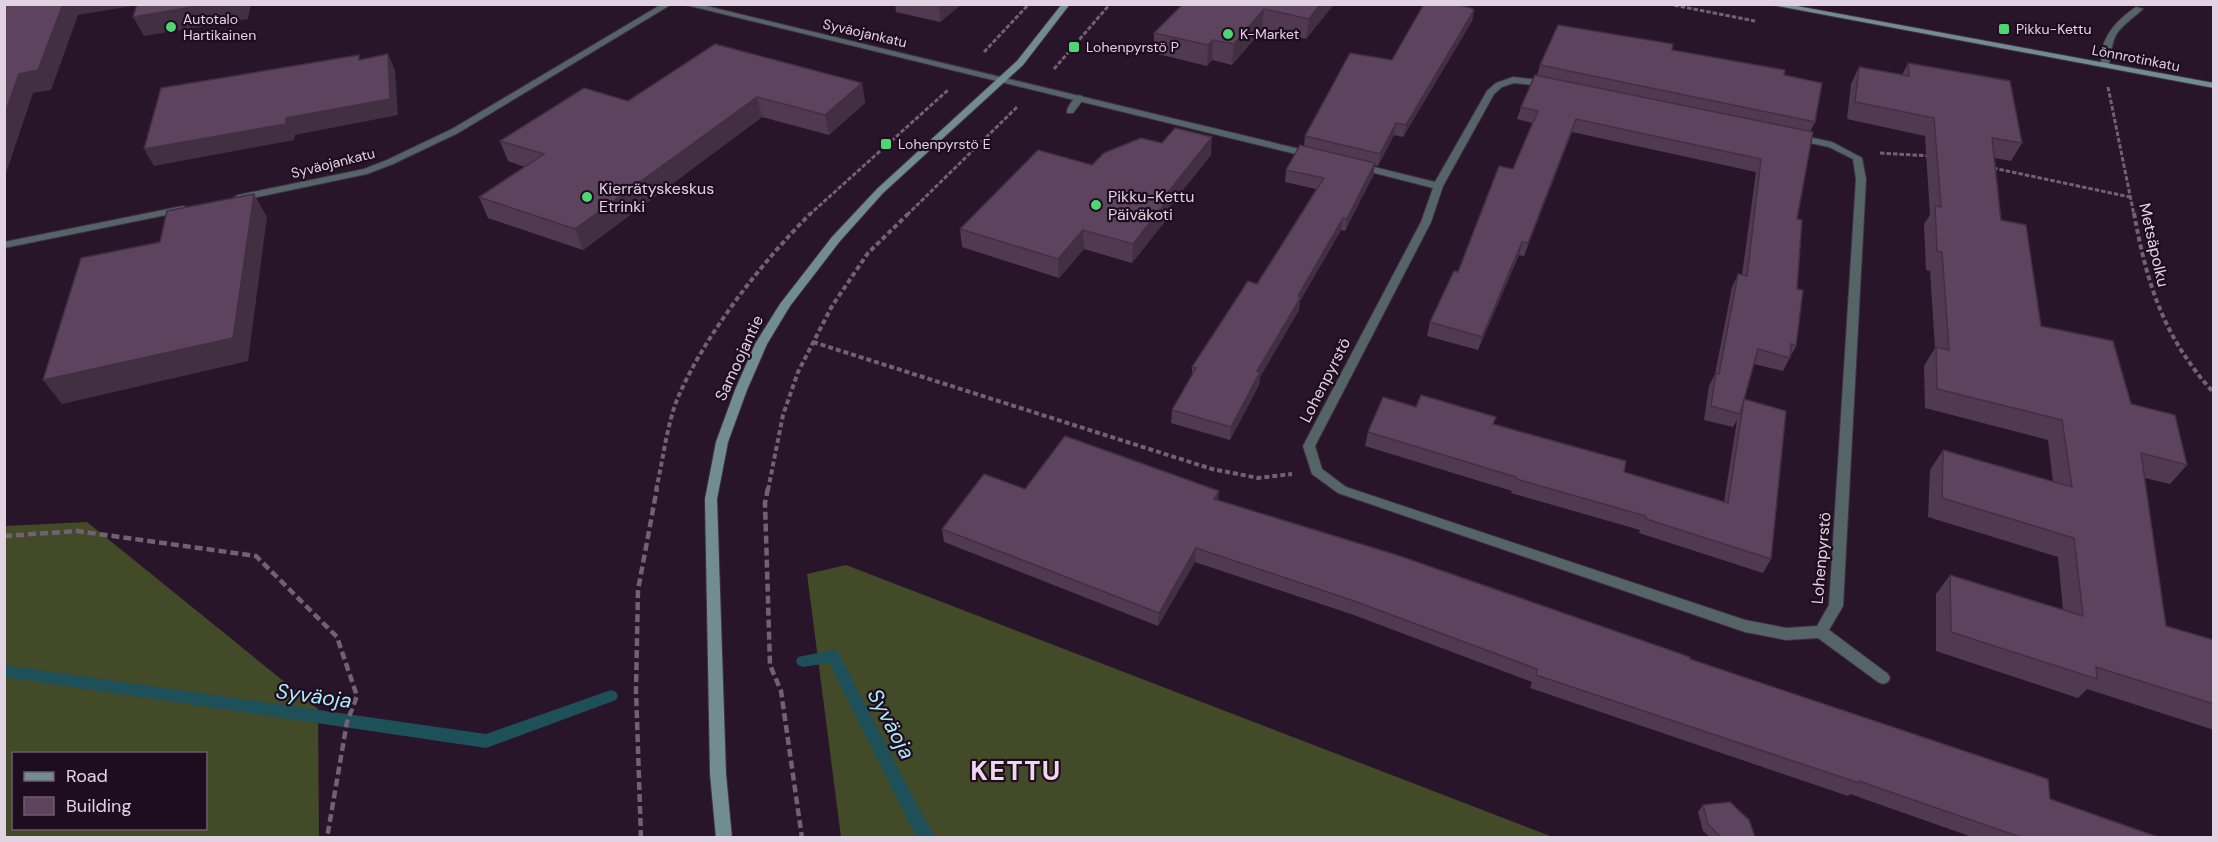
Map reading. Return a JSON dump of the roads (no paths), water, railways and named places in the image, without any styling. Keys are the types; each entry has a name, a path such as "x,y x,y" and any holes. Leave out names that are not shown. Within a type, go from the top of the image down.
{"street":[{"name":"Syväojankatu","path":"232,200 367,171 390,162 455,131 668,4"},
{"name":"Syväojankatu","path":"686,4 1003,80"},
{"name":"Samoojantie","path":"724,837 718,774 711,499 722,442 741,390 761,344 785,304 836,239 880,191 1003,80 1066,4"},
{"name":"Lönnrotinkatu","path":"1771,4 2214,86"},
{"path":"2104,65 2113,29 2122,19 2139,9"},
{"path":"1003,80 1323,158"},
{"name":"Lohenpyrstö","path":"1514,80 1820,143 1845,151 1857,158 1860,191 1836,606 1821,632 1786,634 1745,626 1342,490 1316,471 1309,446 1426,222 1438,186 1490,93 1499,85 1514,80"},
{"path":"1070,111 1080,98"},
{"path":"1346,163 1438,186"},
{"path":"4,245 198,207"},
{"path":"1821,632 1883,678"}],"waterway":[{"name":"Syväoja","path":"803,661 833,656 920,827 929,838"},
{"name":"Syväoja","path":"4,671 486,741 611,696"}],"place":[{"name":"Autotalo Hartikainen","path":"171,27"},
{"name":"Pikku-Kettu","path":"2004,29"},
{"name":"K-Market","path":"1228,34"},
{"name":"Lohenpyrstö P","path":"1074,47"},
{"name":"Lohenpyrstö E","path":"886,144"},
{"name":"Kierrätyskeskus Etrinki","path":"587,197"},
{"name":"Pikku-Kettu Päiväkoti","path":"1096,205"}],"district":[{"name":"KETTU","path":"1016,770"}]}
